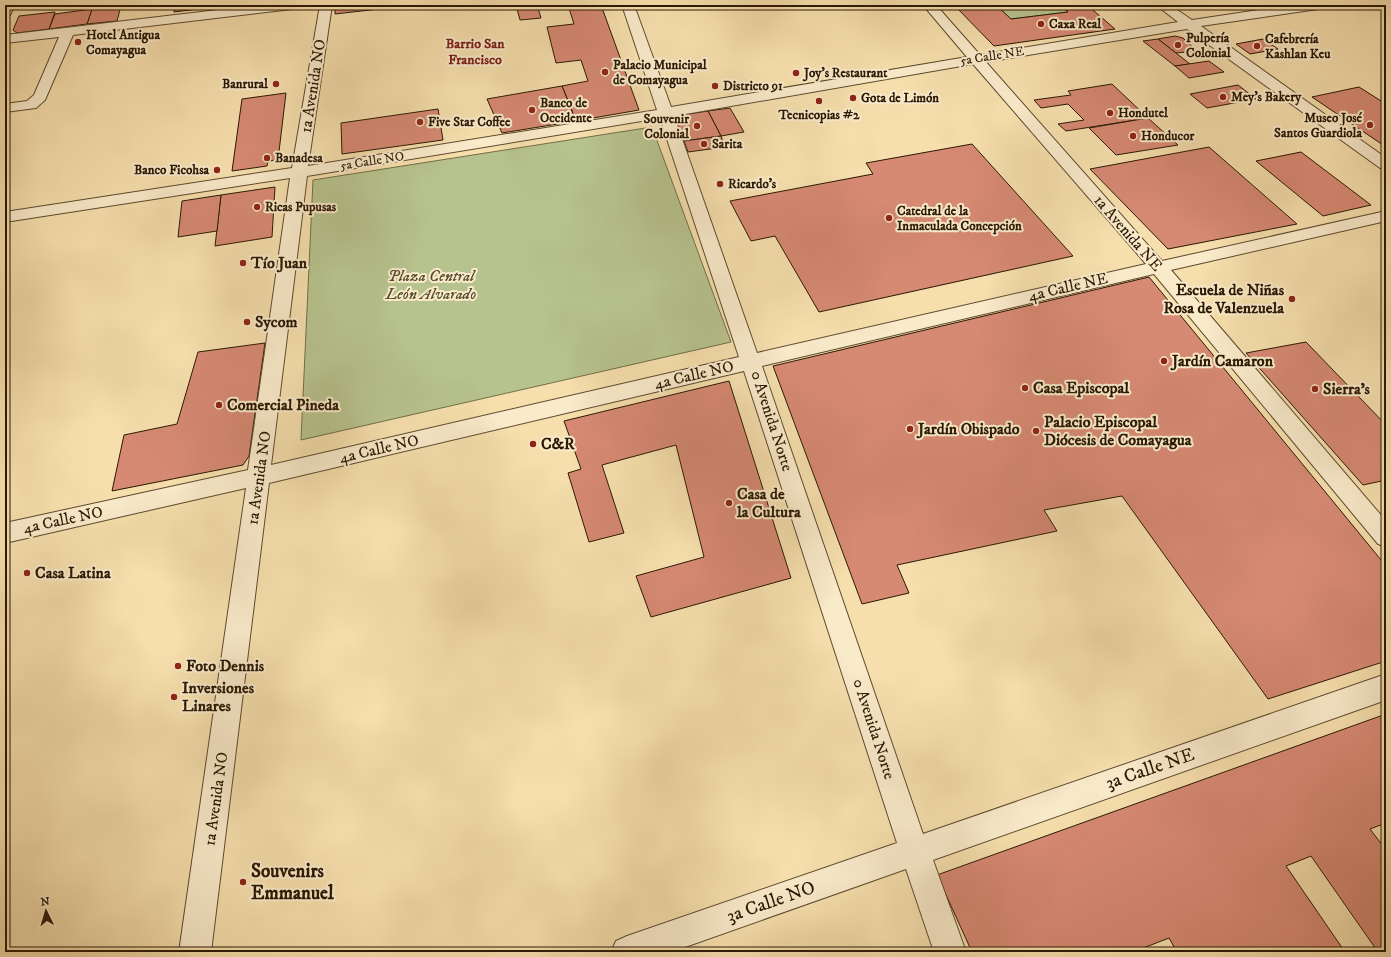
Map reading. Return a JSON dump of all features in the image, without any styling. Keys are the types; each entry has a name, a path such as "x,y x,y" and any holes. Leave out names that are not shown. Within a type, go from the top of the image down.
{"street":[{"path":"5,12 9,5"},
{"path":"5,39 292,5"},
{"name":"1a Avenida NO","path":"195,952 260,476 299,173 326,5"},
{"name":"0 Avenida Norte","path":"628,5 667,113 752,361 914,852 950,952"},
{"name":"1a Avenida NE","path":"929,5 1157,266 1386,537"},
{"path":"1162,5 1386,165"},
{"name":"5a Calle NE","path":"667,113 975,58 1187,24 1318,5"},
{"path":"5,108 31,105 40,97 68,32"},
{"name":"5a Calle NO","path":"5,217 299,173 667,113"},
{"name":"4a Calle NE","path":"752,361 1157,266 1386,216"},
{"name":"4a Calle NO","path":"5,533 260,476 752,361"},
{"name":"3a Calle NE","path":"914,852 1386,687"},
{"name":"3a Calle NO","path":"627,952 914,852"}],"green space":[{"path":"996,5 1060,5 1068,12 1011,19"},
{"name":"Plaza Central León Alvarado","path":"652,127 731,342 301,440 313,180"}],"building":[{"path":"175,5 215,5 215,7 174,12"},
{"path":"335,5 378,5 379,9 335,14"},
{"path":"516,5 567,5 538,8 541,18 520,20"},
{"name":"Palacio Municipal de Comayagua","path":"568,5 601,5 639,110 576,121 562,86 588,81 581,60 556,63 547,27 574,24"},
{"name":"Caxa Real","path":"954,5 996,5 1011,19 1068,12 1060,5 1087,5 1115,29 994,46"},
{"path":"121,6 117,21 87,24 92,9"},
{"path":"92,9 87,24 49,29 55,14"},
{"path":"55,12 49,29 17,33 13,30 19,16"},
{"name":"Pulpería Colonial","path":"1175,36 1183,38 1197,51 1176,53 1158,39"},
{"path":"1158,39 1190,64 1175,66 1143,41"},
{"name":"Cafebrería Kashlan Keu","path":"1263,39 1278,49 1250,54 1236,44"},
{"path":"1209,61 1224,72 1189,78 1175,66"},
{"name":"Hondutel","path":"1112,84 1148,118 1066,131 1058,124 1084,120 1068,104 1041,108 1034,100 1071,95 1068,91"},
{"name":"Mey's Bakery","path":"1238,85 1256,99 1207,108 1190,94"},
{"name":"Banco de Occidente","path":"562,86 576,121 502,133 487,99"},
{"name":"Museo José Santos Guardiola","path":"1359,87 1386,104 1386,147 1312,97"},
{"path":"286,93 278,160 268,161 267,166 232,171 242,99"},
{"path":"730,108 744,132 721,136 708,111"},
{"path":"438,109 443,140 342,154 341,123"},
{"name":"Souvenir Colonial","path":"708,111 721,136 684,141 675,116"},
{"name":"Honducor","path":"1148,118 1178,145 1116,155 1089,128"},
{"name":"Sarita","path":"721,136 725,147 688,152 684,141"},
{"name":"Catedral de la Inmaculada Concepción","path":"972,144 1073,256 819,312 775,236 751,241 730,201 873,174 866,163"},
{"path":"1209,147 1297,224 1168,249 1090,169"},
{"path":"1301,152 1371,205 1323,216 1256,161"},
{"path":"275,187 272,237 215,246 221,195"},
{"path":"221,195 217,231 178,237 182,201"},
{"name":"Palacio Episcopal Diócesis de Comayagua","path":"1149,277 1386,566 1386,661 1268,699 1122,496 1044,510 1057,531 897,565 909,593 862,604 773,366"},
{"name":"Sierra's","path":"1306,342 1386,425 1386,480 1363,485 1246,353"},
{"name":"Comercial Pineda","path":"265,343 249,456 243,465 112,491 124,435 177,424 198,352"},
{"name":"Casa de la Cultura","path":"729,381 791,578 651,617 636,576 704,557 676,445 602,465 624,533 589,542 568,473 581,469 564,421"},
{"path":"1386,714 1386,823 1370,829 1386,850 1386,952 1378,952 1311,856 1286,866 1345,952 1177,952 1169,938 1133,952 972,952 937,875"}],"place":[{"name":"Caxa Real","path":"1041,24"},
{"name":"Hotel Antigua Comayagua","path":"78,42"},
{"name":"Pulpería Colonial","path":"1178,45"},
{"name":"Cafebrería Kashlan Keu","path":"1257,46"},
{"name":"Palacio Municipal de Comayagua","path":"605,72"},
{"name":"Joy's Restaurant","path":"796,73"},
{"name":"Banrural","path":"276,84"},
{"name":"Districto 91","path":"715,86"},
{"name":"Mey's Bakery","path":"1223,97"},
{"name":"Gota de Limón","path":"853,98"},
{"name":"Tecnicopias #2","path":"819,101"},
{"name":"Banco de Occidente","path":"532,110"},
{"name":"Hondutel","path":"1110,113"},
{"name":"Five Star Coffee","path":"420,122"},
{"name":"Museo José Santos Guardiola","path":"1370,125"},
{"name":"Souvenir Colonial","path":"697,126"},
{"name":"Honducor","path":"1133,136"},
{"name":"Sarita","path":"704,144"},
{"name":"Banadesa","path":"267,158"},
{"name":"Banco Ficohsa","path":"217,170"},
{"name":"Ricardo's","path":"720,184"},
{"name":"Ricas Pupusas","path":"257,207"},
{"name":"Catedral de la Inmaculada Concepción","path":"889,218"},
{"name":"Tío Juan","path":"243,263"},
{"name":"Escuela de Niñas Rosa de Valenzuela","path":"1292,299"},
{"name":"Sycom","path":"247,322"},
{"name":"Jardín Camaron","path":"1164,361"},
{"name":"Casa Episcopal","path":"1025,388"},
{"name":"Sierra's","path":"1315,389"},
{"name":"Comercial Pineda","path":"219,405"},
{"name":"Jardín Obispado","path":"910,429"},
{"name":"Palacio Episcopal Diócesis de Comayagua","path":"1036,431"},
{"name":"C&R","path":"533,444"},
{"name":"Casa de la Cultura","path":"729,503"},
{"name":"Casa Latina","path":"27,573"},
{"name":"Foto Dennis","path":"178,666"},
{"name":"Inversiones Linares","path":"174,697"},
{"name":"Souvenirs Emmanuel","path":"243,882"}],"district":[{"name":"Barrio San Francisco","path":"475,52"}]}
